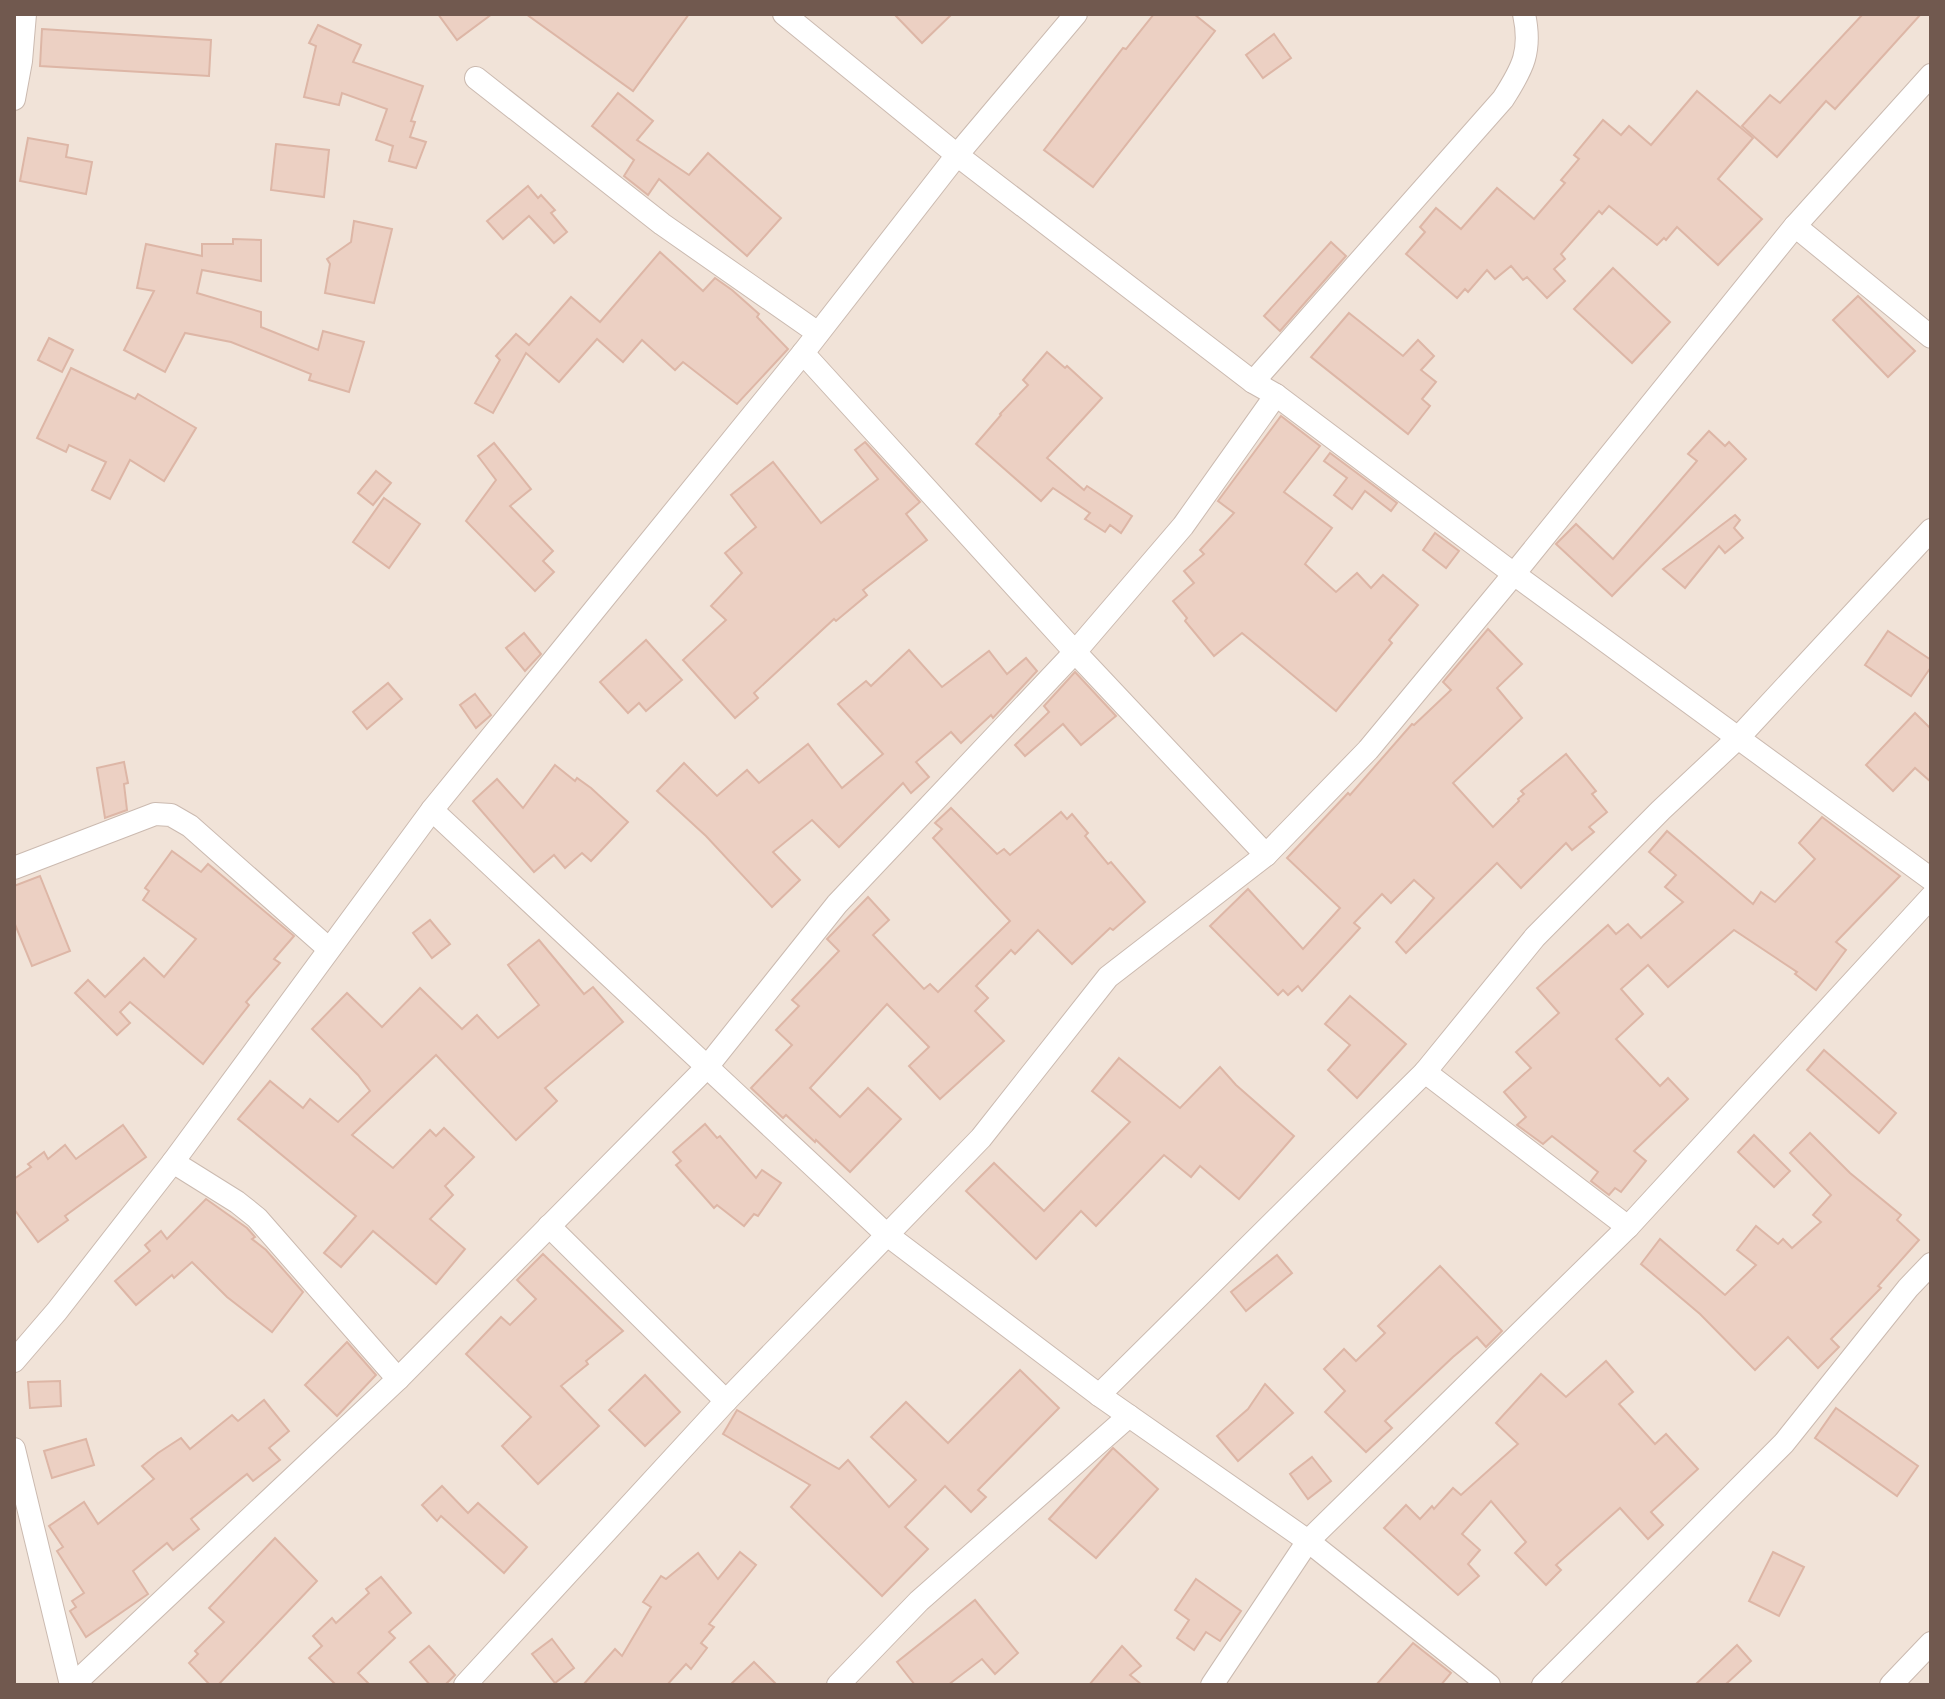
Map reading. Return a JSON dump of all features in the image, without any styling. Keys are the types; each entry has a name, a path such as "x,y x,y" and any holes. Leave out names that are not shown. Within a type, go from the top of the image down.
{"street":[{"path":"14,99 25,14"},
{"path":"784,14 957,155 1253,382 1276,395 1514,574 1931,879"},
{"path":"14,1361 173,1162 432,810 803,353 957,155 1076,14"},
{"path":"1253,382 1503,99 1522,69 1529,38 1524,14"},
{"path":"465,1685 726,1401 981,1138 1108,977 1266,855 1368,750 1795,226 1931,75"},
{"path":"476,78 662,224 818,333"},
{"path":"1795,226 1931,337"},
{"path":"803,353 1075,652 1266,855"},
{"path":"14,1449 72,1685 398,1379 707,1067 837,904 1075,652 1183,526 1276,395"},
{"path":"1099,1395 1425,1072 1535,937 1661,810 1739,737 1931,530"},
{"path":"432,810 886,1234 1099,1395 1308,1541 1489,1685"},
{"path":"14,868 155,814 171,815 190,826 329,949"},
{"path":"1212,1685 1308,1541 1628,1227 1931,897"},
{"path":"1425,1072 1628,1227"},
{"path":"173,1162 257,1218 398,1379"},
{"path":"549,1226 726,1401"},
{"path":"1543,1685 1784,1443 1908,1288 1931,1264"},
{"path":"838,1685 919,1601 1129,1416"},
{"path":"1891,1685 1931,1643"}],"shaded area":[{"path":"14,14 1931,14 1931,1685 14,1685"}],"building":[{"path":"438,14 492,14 457,40"},
{"path":"526,14 689,14 633,91"},
{"path":"894,14 952,14 922,43"},
{"path":"1154,14 1194,14 1215,31 1093,187 1044,150 1123,48 1126,49"},
{"path":"1863,14 1921,14 1835,109 1826,101 1777,157 1742,126 1770,95 1780,103"},
{"path":"318,25 361,45 353,62 423,86 411,121 415,122 410,137 426,142 416,168 389,161 393,146 376,140 387,109 342,93 339,105 304,97 316,46 309,43"},
{"path":"42,29 211,40 209,76 40,66"},
{"path":"1274,34 1291,58 1263,78 1246,55"},
{"path":"1697,91 1753,138 1718,179 1762,219 1718,265 1677,227 1657,245 1609,206 1602,214 1599,211 1561,254 1565,259 1554,269 1565,281 1547,298 1527,277 1523,280 1511,266 1495,279 1487,270 1468,292 1465,289 1457,298 1406,254 1425,232 1420,227 1436,208 1461,229 1497,188 1534,219 1565,183 1561,180 1579,159 1574,155 1603,120 1621,135 1629,126 1651,145"},
{"path":"618,93 653,121 637,140 689,175 708,153 781,218 747,256 659,179 648,195 624,176 634,160 592,126"},
{"path":"28,138 68,145 66,157 92,162 86,194 20,181"},
{"path":"276,144 329,150 324,197 271,190"},
{"path":"528,186 555,210 551,213 567,232 554,243 529,216 503,239 487,221"},
{"path":"354,221 392,229 374,303 325,293 330,264 327,259 351,242"},
{"path":"233,239 261,240 261,281 202,270 197,293 261,312 261,327 318,350 323,331 364,342 349,392 309,380 311,374 231,342 185,333 165,372 124,350 154,291 137,288 146,244 202,256 202,244 233,244"},
{"path":"1331,242 1346,256 1280,331 1264,316"},
{"path":"660,252 703,291 715,278 732,290 759,314 757,317 788,349 737,404 683,362 675,370 642,340 623,362 597,339 559,382 526,353 493,413 475,403 500,360 496,356 516,334 529,345 571,297 600,322"},
{"path":"1613,268 1670,322 1632,363 1574,309"},
{"path":"1858,296 1915,351 1888,377 1833,320"},
{"path":"1349,313 1403,356 1418,340 1434,356 1421,370 1436,382 1422,399 1430,406 1408,434 1311,357"},
{"path":"49,338 73,350 62,372 38,360"},
{"path":"1047,352 1102,398 1047,458 1084,490 1087,486 1132,516 1121,533 1110,525 1105,532 1085,519 1090,513 1053,488 1041,501 976,444 1028,385 1023,380"},
{"path":"71,368 135,399 138,394 196,428 164,481 130,460 110,499 92,490 106,462 69,445 66,452 37,438"},
{"path":"1281,416 1320,446 1284,492 1332,528 1305,564 1336,592 1357,573 1371,588 1383,575 1418,605 1389,640 1392,643 1336,711 1242,633 1214,656 1173,601 1194,583 1184,571 1204,554 1200,550 1234,513 1218,501"},
{"path":"1709,431 1725,446 1729,442 1746,459 1612,596 1556,544 1576,524 1613,559 1697,461 1688,454"},
{"path":"865,442 920,502 906,514 927,540 863,590 867,595 836,621 834,619 754,693 758,698 735,718 683,660 726,620 711,606 742,573 725,553 756,527 731,495 773,462 821,523 878,479 855,450"},
{"path":"494,443 531,489 510,506 553,551 543,561 554,572 535,591 466,521 496,480 478,456"},
{"path":"1330,453 1397,503 1391,511 1365,491 1352,509 1334,495 1347,478 1324,461"},
{"path":"376,471 391,483 373,505 358,493"},
{"path":"384,498 420,524 389,568 353,542"},
{"path":"1735,515 1740,520 1734,528 1743,538 1725,553 1719,546 1685,588 1663,569"},
{"path":"1435,533 1459,551 1446,568 1423,550"},
{"path":"1488,629 1522,664 1497,688 1522,718 1453,783 1493,827 1519,801 1524,794 1521,791 1566,754 1596,791 1592,794 1607,812 1589,827 1594,832 1572,850 1566,843 1521,888 1497,863 1406,953 1396,942 1434,898 1414,880 1391,903 1382,894 1354,923 1360,928 1302,991 1298,986 1288,995 1283,990 1278,995 1210,926 1248,889 1303,949 1340,908 1287,858 1348,793 1350,795 1412,724 1451,690 1443,682"},
{"path":"1888,631 1931,660 1931,667 1911,696 1865,665"},
{"path":"524,633 541,654 525,671 506,648"},
{"path":"646,640 682,680 646,711 639,703 628,713 600,682"},
{"path":"909,650 942,687 989,651 1007,674 1026,658 1037,671 993,718 991,715 961,743 951,732 916,762 929,777 911,793 903,783 839,847 812,820 773,852 800,880 772,907 706,836 657,791 684,763 717,796 747,770 759,783 808,744 842,788 883,754 838,704 866,681 871,686"},
{"path":"1075,672 1116,716 1081,745 1063,724 1025,756 1015,745 1049,712 1044,706"},
{"path":"388,683 402,699 367,729 353,712"},
{"path":"475,694 491,715 476,728 460,705"},
{"path":"1915,713 1931,729 1931,782 1915,768 1893,791 1866,765"},
{"path":"124,762 128,783 124,784 127,810 105,818 97,768"},
{"path":"555,765 575,781 577,778 591,788 628,822 591,861 582,853 565,868 554,855 534,872 473,801 497,779 523,808"},
{"path":"951,808 997,854 1004,849 1010,855 1061,812 1067,819 1072,814 1108,864 1111,862 1145,902 1113,930 1110,928 1072,964 1038,930 1015,954 1011,950 976,986 988,998 975,1011 1004,1041 940,1099 909,1066 929,1047 887,1004 810,1088 840,1117 868,1088 901,1119 850,1172 816,1140 786,1115 783,1118 751,1088 792,1045 776,1030 799,1006 792,1000 839,951 827,939 868,897 889,920 873,935 924,989 930,984 938,992 1010,921 933,838 942,829 935,823"},
{"path":"1822,817 1900,876 1836,942 1846,950 1816,990 1795,974 1797,972 1734,930 1668,987 1648,965 1621,989 1643,1014 1616,1039 1660,1086 1668,1078 1688,1099 1634,1151 1646,1161 1621,1192 1615,1188 1609,1195 1591,1181 1598,1172 1552,1136 1543,1144 1517,1125 1526,1117 1504,1092 1531,1068 1516,1052 1559,1013 1537,988 1608,925 1616,934 1628,924 1641,938 1683,902 1665,887 1676,875 1649,852 1667,831 1753,904 1761,892 1775,902 1815,859 1799,843"},
{"path":"172,851 201,872 208,864 294,936 274,959 280,963 246,1002 249,1005 203,1064 130,1002 120,1012 130,1023 117,1035 75,993 88,980 105,997 144,958 164,977 196,939 143,900 149,891 145,888"},
{"path":"40,876 70,951 32,966 14,922 14,886"},
{"path":"430,920 450,944 432,958 413,933"},
{"path":"539,940 584,994 593,987 623,1022 545,1088 557,1101 516,1140 436,1055 352,1135 393,1168 430,1130 436,1136 444,1128 474,1157 445,1186 453,1195 430,1219 465,1249 436,1284 373,1231 341,1267 324,1253 356,1216 238,1119 270,1081 303,1108 310,1099 338,1122 370,1091 312,1029 347,993 382,1027 420,988 462,1029 477,1015 498,1038 539,1005 508,965"},
{"path":"1350,996 1406,1044 1357,1098 1328,1070 1350,1045 1325,1024"},
{"path":"1824,1050 1896,1113 1879,1133 1807,1070"},
{"path":"1119,1058 1180,1108 1220,1067 1294,1136 1239,1199 1200,1166 1191,1177 1164,1155 1096,1226 1081,1211 1036,1259 966,1191 994,1163 1044,1211 1130,1122 1092,1091"},
{"path":"705,1124 717,1138 720,1136 756,1178 762,1170 781,1183 758,1216 754,1214 744,1226 717,1205 714,1208 676,1165 681,1161 673,1152"},
{"path":"123,1125 146,1157 65,1216 68,1220 38,1242 14,1209 14,1179 31,1167 28,1164 44,1152 48,1159 65,1145 76,1159"},
{"path":"1810,1133 1850,1173 1901,1215 1897,1220 1919,1240 1878,1286 1881,1288 1831,1339 1839,1347 1818,1368 1788,1337 1755,1370 1700,1314 1641,1264 1660,1239 1725,1295 1756,1265 1737,1250 1756,1226 1778,1244 1783,1239 1792,1248 1821,1222 1813,1215 1831,1195 1790,1153"},
{"path":"1754,1135 1790,1171 1774,1187 1738,1152"},
{"path":"206,1199 247,1228 255,1237 252,1239 266,1250 303,1292 272,1332 227,1297 192,1262 136,1305 115,1281 150,1251 145,1245 161,1231 167,1239"},
{"path":"543,1254 623,1331 561,1386 599,1426 538,1484 502,1446 531,1417 466,1354 501,1317 510,1325 536,1299 517,1280"},
{"path":"1277,1255 1292,1273 1246,1311 1231,1292"},
{"path":"1440,1266 1502,1331 1486,1347 1477,1337 1453,1357 1385,1421 1392,1428 1366,1452 1325,1412 1345,1391 1324,1369 1344,1349 1356,1361 1385,1333 1378,1326"},
{"path":"347,1342 376,1375 337,1416 305,1385"},
{"path":"1606,1361 1633,1392 1619,1404 1655,1444 1666,1434 1698,1469 1651,1512 1663,1525 1648,1539 1620,1508 1556,1565 1561,1570 1546,1585 1515,1553 1526,1542 1491,1501 1462,1534 1480,1550 1468,1564 1479,1576 1458,1595 1384,1528 1406,1505 1420,1519 1453,1488 1461,1495 1518,1444 1496,1423 1541,1374 1566,1397"},
{"path":"1020,1370 1059,1408 978,1490 986,1497 971,1512 945,1486 905,1527 928,1549 882,1596 791,1507 810,1485 723,1434 737,1410 839,1469 848,1460 889,1507 916,1480 871,1437 906,1402 948,1443"},
{"path":"645,1375 680,1412 645,1446 609,1410"},
{"path":"60,1381 61,1406 30,1408 28,1382"},
{"path":"1265,1384 1293,1413 1238,1461 1217,1436 1248,1409"},
{"path":"264,1400 289,1431 269,1448 280,1460 253,1481 247,1474 191,1519 199,1529 173,1550 167,1543 133,1571 148,1594 86,1637 70,1611 76,1607 72,1601 84,1593 57,1551 63,1547 49,1526 84,1502 98,1524 154,1479 142,1466 158,1453 181,1438 190,1449 232,1415 238,1421"},
{"path":"1836,1408 1918,1466 1897,1496 1815,1438"},
{"path":"86,1439 94,1465 52,1478 44,1451"},
{"path":"1113,1448 1158,1489 1096,1558 1049,1519"},
{"path":"1312,1457 1331,1481 1308,1499 1290,1474"},
{"path":"442,1486 468,1513 478,1503 527,1547 504,1573 441,1516 437,1521 422,1505"},
{"path":"275,1538 317,1581 218,1685 210,1685 189,1663 198,1654 195,1651 224,1622 209,1608"},
{"path":"740,1552 756,1565 709,1624 714,1627 701,1643 707,1648 691,1669 686,1664 667,1685 583,1685 615,1649 622,1656 651,1607 643,1602 661,1576 666,1579 698,1553 718,1579"},
{"path":"1773,1552 1804,1567 1779,1616 1749,1601"},
{"path":"381,1577 411,1613 389,1632 395,1638 358,1673 370,1685 336,1685 309,1658 322,1646 313,1636 332,1618 336,1623 369,1593 366,1589"},
{"path":"1196,1579 1241,1611 1220,1641 1206,1632 1194,1650 1177,1638 1189,1620 1175,1610"},
{"path":"975,1600 1018,1653 995,1674 982,1659 948,1685 915,1685 897,1662"},
{"path":"552,1639 574,1668 555,1683 532,1654"},
{"path":"1413,1643 1451,1673 1441,1685 1376,1685"},
{"path":"1737,1645 1751,1661 1725,1685 1695,1685"},
{"path":"429,1646 455,1675 445,1685 430,1685 410,1662"},
{"path":"1122,1646 1141,1666 1130,1675 1142,1685 1089,1685"},
{"path":"754,1662 777,1685 730,1685"}]}
